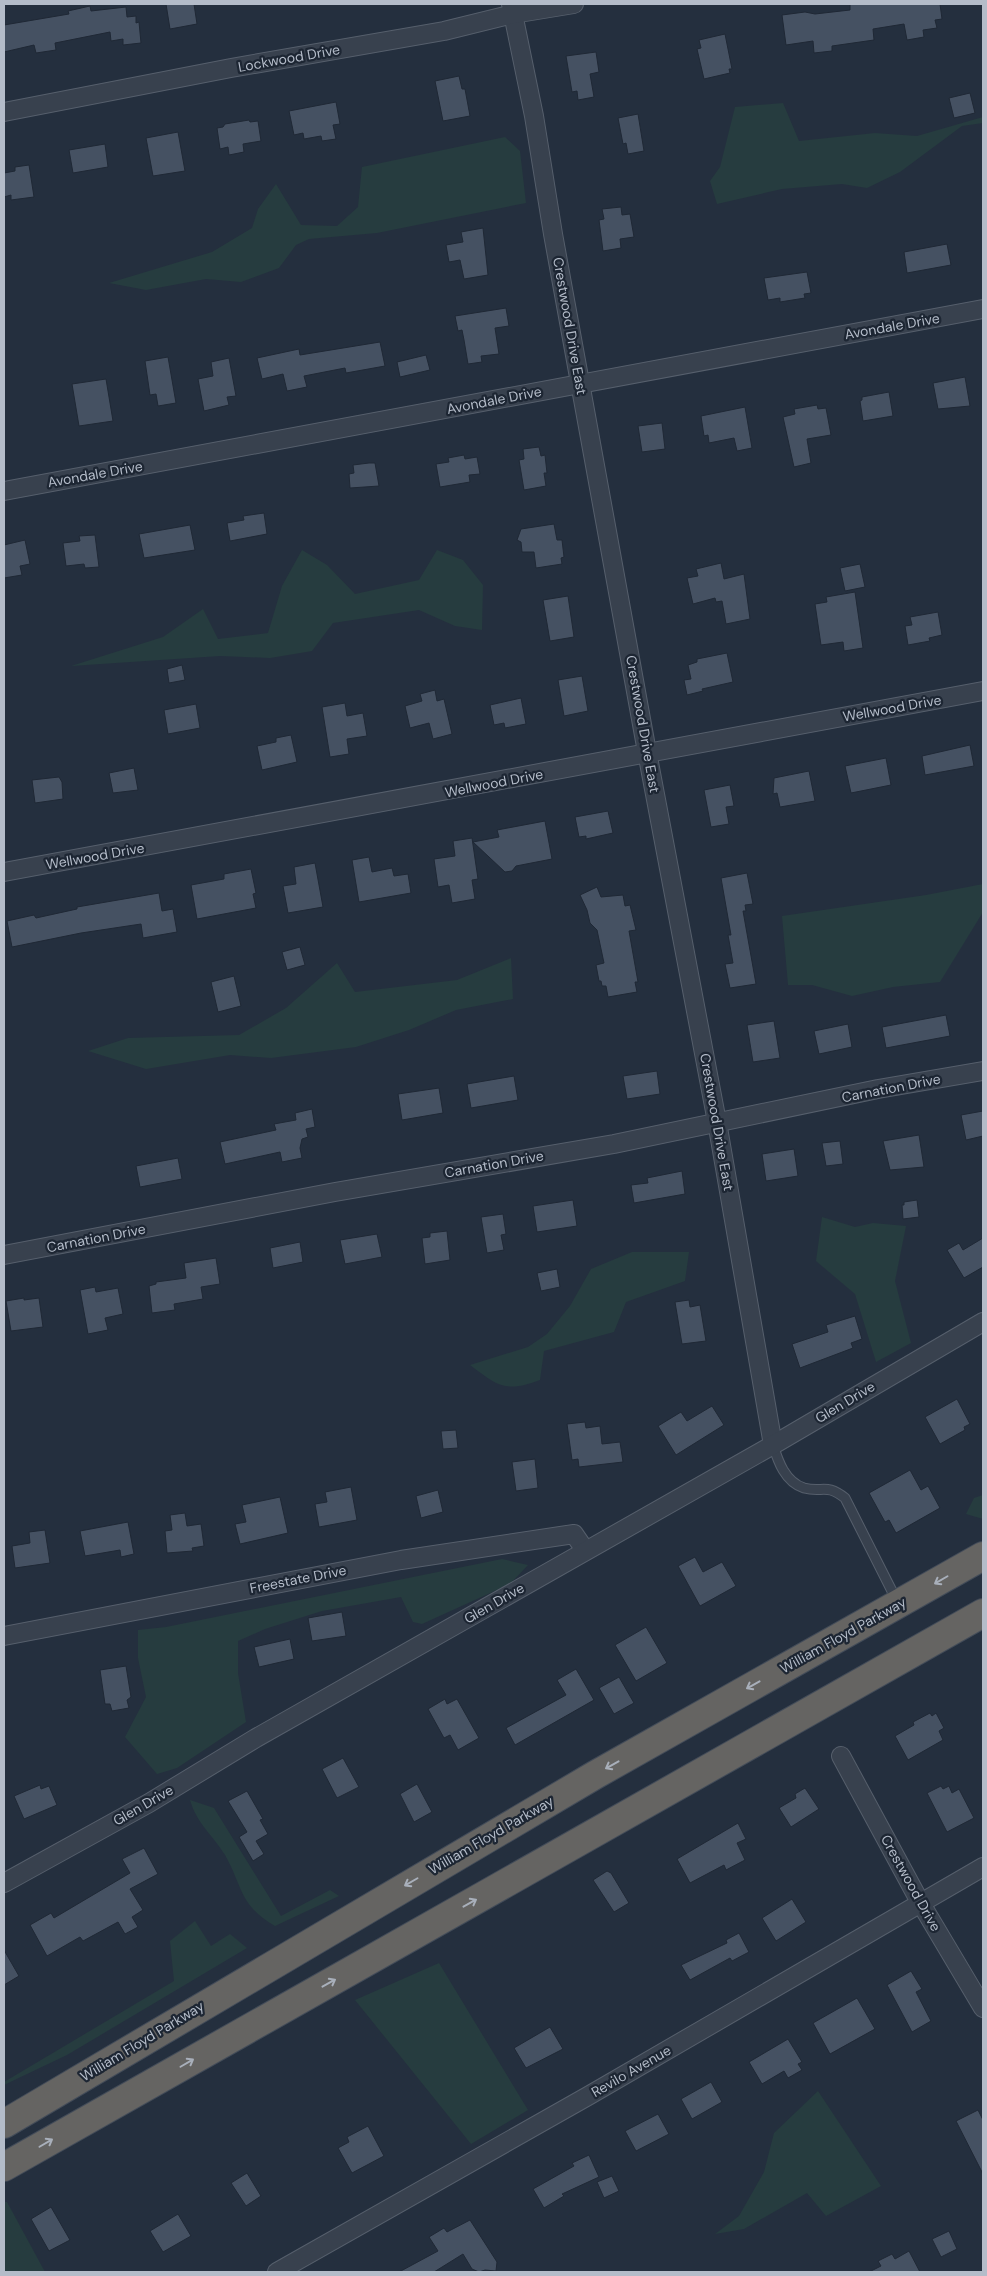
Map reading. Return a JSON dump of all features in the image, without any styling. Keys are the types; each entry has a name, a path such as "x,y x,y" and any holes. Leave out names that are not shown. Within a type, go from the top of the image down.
{"highway":[{"name":"William Floyd Parkway","path":"4,2124 586,1780 983,1556"},
{"path":"4,2168 983,1613"}],"street":[{"name":"Lockwood Drive","path":"4,112 231,68 444,31 512,9 574,4"},
{"name":"Crestwood Drive East","path":"512,9 534,116 647,752 717,1122 773,1445"},
{"name":"Avondale Drive","path":"4,491 983,310"},
{"name":"Wellwood Drive","path":"4,872 401,801 647,752 983,692"},
{"name":"Carnation Drive","path":"4,1255 325,1194 614,1144 815,1104 878,1089 983,1072"},
{"name":"Glen Drive","path":"4,1882 149,1803 256,1738 773,1445 983,1322"},
{"name":"Freestate Drive","path":"4,1636 391,1562 534,1538 574,1534 586,1550"},
{"name":"Crestwood Drive","path":"841,1756 920,1902 983,2008"},
{"name":"Revilo Avenue","path":"277,2272 597,2091 983,1867"}],"lane":[{"path":"773,1445 779,1464 790,1478 804,1488 835,1490 845,1498 899,1604"}],"green space":[{"path":"783,103 799,141 875,133 917,136 983,117 983,123 962,126 900,172 867,188 842,184 782,189 717,204 710,181 720,167 735,107"},
{"path":"505,137 520,151 526,203 377,233 309,239 296,245 279,268 241,282 206,279 146,290 109,283 212,252 252,228 258,209 276,184 301,225 337,226 358,207 362,167"},
{"path":"302,550 327,565 355,594 419,580 437,550 463,560 483,585 482,630 455,626 419,610 333,623 312,651 270,658 220,656 71,666 163,637 203,609 218,639 268,633 282,586"},
{"path":"983,884 983,912 940,982 893,987 852,996 812,985 788,985 782,916 926,895"},
{"path":"511,958 513,999 456,1010 409,1030 356,1047 271,1058 230,1055 146,1069 88,1051 128,1038 239,1035 286,1008 337,963 355,992 457,980"},
{"path":"822,1217 855,1227 873,1223 906,1226 895,1281 911,1343 876,1362 855,1294 816,1261"},
{"path":"632,1252 689,1252 685,1281 626,1302 614,1332 544,1351 540,1380 510,1387 495,1382 470,1365 528,1347 547,1334 570,1306 591,1269"},
{"path":"983,1495 983,1519 966,1514 974,1498"},
{"path":"502,1559 528,1565 510,1584 422,1624 413,1622 401,1597 322,1611 265,1629 238,1641 238,1673 246,1722 177,1768 157,1774 125,1737 146,1697 138,1658 138,1630 166,1627"},
{"path":"190,1800 214,1808 281,1916 330,1890 339,1896 275,1926 263,1918 248,1903 225,1855 197,1816"},
{"path":"195,1921 211,1946 230,1934 247,1948 67,2055 4,2085 4,2082 174,1981 170,1941"},
{"path":"439,1963 528,2110 471,2144 355,2000"},
{"path":"818,2091 881,2186 826,2216 807,2193 744,2229 715,2234 739,2216 764,2172 774,2133"},
{"path":"4,2202 7,2202 45,2272 4,2272"}],"building":[{"path":"166,4 194,4 197,24 170,29"},
{"path":"850,4 940,4 942,19 935,20 937,28 923,30 924,37 907,40 904,24 873,29 874,40 832,46 832,51 814,53 813,41 786,45 782,15 850,10"},
{"path":"90,6 91,11 126,7 127,17 136,16 136,23 139,22 141,43 123,45 123,39 111,41 110,32 55,43 56,50 36,53 34,45 4,52 4,25 69,14 68,11"},
{"path":"725,34 732,69 729,69 730,73 704,79 697,49 701,48 699,40"},
{"path":"596,52 599,72 590,74 594,97 578,100 577,91 572,92 566,56"},
{"path":"459,76 462,89 465,89 470,116 443,121 435,81"},
{"path":"970,93 975,113 954,118 949,98"},
{"path":"336,102 340,124 333,125 336,139 322,141 321,136 304,139 303,133 294,135 289,111"},
{"path":"638,114 644,151 628,154 626,143 623,144 618,118"},
{"path":"249,120 250,122 258,121 261,141 243,144 244,152 229,155 228,147 220,149 217,128 223,127 225,124"},
{"path":"178,132 185,171 153,176 146,138"},
{"path":"105,144 108,167 73,173 69,150"},
{"path":"29,165 34,197 11,200 11,195 4,197 4,173 15,171 15,167"},
{"path":"621,207 622,215 630,214 634,237 620,239 621,248 603,251 599,220 604,219 602,209"},
{"path":"483,228 488,275 464,279 460,260 449,262 446,245 463,242 461,232"},
{"path":"947,244 951,265 907,273 904,252"},
{"path":"807,272 811,293 804,294 805,298 780,302 780,298 768,300 764,278"},
{"path":"506,308 509,326 495,328 499,354 481,356 482,362 468,364 462,330 458,331 455,316"},
{"path":"380,342 385,366 346,373 345,368 304,376 307,387 287,391 283,374 262,379 257,358 299,349 300,355"},
{"path":"426,355 430,370 400,377 397,362"},
{"path":"168,357 176,403 158,406 156,394 150,395 145,361"},
{"path":"229,358 236,396 227,397 229,405 204,411 198,379 213,376 211,362"},
{"path":"965,377 970,406 938,409 933,383"},
{"path":"106,379 113,421 79,426 72,384"},
{"path":"889,392 893,416 863,421 860,401 862,397"},
{"path":"817,405 818,409 826,408 831,435 807,439 811,463 794,467 783,417 795,414 794,409"},
{"path":"745,407 752,448 737,451 734,438 709,443 708,435 704,436 701,416"},
{"path":"662,423 665,449 642,452 638,426"},
{"path":"539,447 541,456 545,455 547,473 544,473 546,486 524,490 519,460 524,459 523,449"},
{"path":"464,455 465,459 477,457 480,474 469,475 470,482 440,487 436,464 449,462 448,458"},
{"path":"375,463 379,486 350,488 349,474 354,473 353,465"},
{"path":"264,513 267,534 230,541 227,523 244,520 243,516"},
{"path":"554,524 557,540 562,540 564,557 561,558 562,564 536,568 534,552 522,552 521,542 517,540 521,529"},
{"path":"190,525 195,550 144,558 139,534"},
{"path":"95,535 99,567 85,568 84,564 66,566 63,543 80,541 79,536"},
{"path":"25,540 30,564 20,566 22,575 4,578 4,545"},
{"path":"721,563 724,579 744,574 750,619 726,624 722,601 716,602 715,598 693,604 687,578 698,576 696,569"},
{"path":"860,564 865,587 845,591 840,568"},
{"path":"855,592 863,648 844,651 843,642 821,645 815,604 827,602 826,597"},
{"path":"568,596 574,637 550,641 543,600"},
{"path":"938,612 942,635 929,638 930,641 908,645 905,626 912,625 910,617"},
{"path":"727,653 733,682 702,689 703,691 687,695 684,680 691,679 688,665 697,662 697,659"},
{"path":"182,665 185,680 169,683 167,669"},
{"path":"582,676 588,711 564,716 558,680"},
{"path":"435,690 437,701 444,699 452,734 433,739 429,723 410,728 405,706 422,701 420,694"},
{"path":"521,698 526,724 505,728 504,723 494,725 490,705"},
{"path":"345,703 347,716 363,713 367,736 347,739 349,754 330,757 322,707"},
{"path":"196,704 200,728 168,734 164,710"},
{"path":"291,735 297,762 262,770 257,746 276,742 276,738"},
{"path":"970,745 974,766 925,775 922,756"},
{"path":"886,758 891,785 851,793 845,766"},
{"path":"134,768 138,790 113,793 109,773"},
{"path":"809,771 815,801 780,807 777,793 773,794 774,778"},
{"path":"59,777 62,782 63,799 35,803 32,780"},
{"path":"730,785 734,806 726,807 729,824 711,827 704,790"},
{"path":"608,811 613,833 586,839 586,836 579,837 575,817"},
{"path":"545,821 552,859 516,866 512,871 505,872 473,842 499,837 497,830"},
{"path":"472,838 478,879 472,880 475,899 452,903 449,885 438,887 434,859 455,856 453,841"},
{"path":"369,857 372,872 392,868 394,876 408,874 411,893 359,902 352,860"},
{"path":"315,863 323,907 288,913 283,886 296,884 294,867"},
{"path":"251,869 256,893 253,894 256,908 197,919 191,885 224,879 224,874"},
{"path":"747,873 753,904 745,905 746,911 743,911 756,984 730,988 725,964 733,963 728,935 731,935 721,878"},
{"path":"597,887 601,897 623,895 625,906 630,905 636,930 629,931 638,982 635,982 637,992 608,997 606,986 602,986 601,981 599,981 596,965 604,963 597,930 590,923 587,910 580,895"},
{"path":"159,893 162,911 173,909 177,932 143,938 141,924 81,933 12,947 7,921 34,915 36,918 77,909 77,907"},
{"path":"300,947 305,965 287,970 282,952"},
{"path":"234,976 241,1006 218,1012 211,982"},
{"path":"946,1015 950,1036 886,1048 882,1027"},
{"path":"774,1021 780,1058 753,1062 747,1025"},
{"path":"848,1024 852,1047 819,1054 814,1031"},
{"path":"657,1071 660,1094 627,1099 623,1076"},
{"path":"514,1076 518,1100 471,1108 467,1084"},
{"path":"439,1088 443,1113 402,1120 398,1094"},
{"path":"312,1109 315,1127 306,1129 308,1137 302,1139 300,1148 302,1158 282,1162 280,1152 225,1164 220,1142 276,1130 274,1124 296,1120 295,1113"},
{"path":"983,1111 983,1136 966,1140 961,1115"},
{"path":"919,1135 924,1167 890,1170 883,1141"},
{"path":"840,1141 843,1164 826,1166 822,1143"},
{"path":"794,1149 798,1176 766,1181 762,1154"},
{"path":"178,1158 182,1179 140,1187 136,1166"},
{"path":"682,1171 685,1194 634,1203 631,1185 648,1183 647,1178"},
{"path":"573,1200 577,1226 537,1232 533,1206"},
{"path":"917,1200 919,1217 903,1219 902,1205 904,1205 904,1202"},
{"path":"503,1214 506,1234 501,1235 504,1250 487,1253 481,1217"},
{"path":"447,1231 450,1260 425,1264 422,1238 430,1237 430,1233"},
{"path":"377,1234 382,1257 345,1264 340,1240"},
{"path":"983,1238 983,1267 964,1278 947,1250 959,1243 963,1250"},
{"path":"300,1242 303,1262 273,1268 270,1248"},
{"path":"216,1258 220,1284 201,1287 203,1299 174,1304 175,1310 152,1313 149,1286 156,1284 156,1282 186,1278 184,1263"},
{"path":"557,1269 560,1287 541,1291 537,1273"},
{"path":"95,1287 96,1292 118,1288 123,1314 105,1318 108,1330 88,1334 80,1290"},
{"path":"24,1298 24,1300 39,1298 43,1327 11,1331 6,1301"},
{"path":"689,1300 690,1307 700,1305 706,1341 682,1344 675,1302"},
{"path":"855,1316 862,1339 851,1343 853,1348 800,1368 792,1344 828,1332 826,1325"},
{"path":"957,1399 970,1424 964,1427 965,1430 940,1444 925,1417"},
{"path":"712,1406 724,1425 676,1455 658,1426 681,1412 687,1421"},
{"path":"585,1422 586,1428 600,1426 602,1444 620,1442 623,1462 579,1467 578,1459 572,1460 567,1424"},
{"path":"456,1430 458,1448 443,1449 441,1431"},
{"path":"535,1459 538,1488 516,1491 512,1462"},
{"path":"910,1470 921,1490 928,1486 940,1508 896,1533 889,1520 885,1522 869,1493"},
{"path":"351,1487 357,1520 319,1527 315,1504 327,1502 325,1492"},
{"path":"438,1490 443,1512 421,1518 416,1496"},
{"path":"280,1497 288,1533 240,1544 235,1524 246,1522 242,1505"},
{"path":"185,1513 187,1526 201,1524 204,1546 192,1548 193,1551 167,1553 165,1531 172,1530 170,1515"},
{"path":"128,1522 134,1554 121,1557 120,1550 85,1556 80,1531"},
{"path":"45,1530 50,1563 15,1568 12,1546 30,1543 29,1532"},
{"path":"695,1557 703,1572 722,1562 736,1586 700,1606 678,1566"},
{"path":"342,1612 346,1636 312,1641 308,1618"},
{"path":"646,1627 667,1663 636,1681 615,1645"},
{"path":"290,1639 294,1659 259,1667 254,1647"},
{"path":"126,1666 131,1697 127,1700 129,1708 112,1711 110,1704 105,1704 100,1670"},
{"path":"576,1669 594,1700 515,1745 506,1728 566,1695 557,1680"},
{"path":"619,1677 634,1703 614,1714 599,1688"},
{"path":"445,1699 447,1704 457,1699 479,1738 458,1750 450,1735 444,1738 428,1709"},
{"path":"930,1713 932,1716 936,1713 944,1728 939,1731 943,1740 908,1760 895,1736 914,1725 913,1722"},
{"path":"343,1758 359,1787 337,1798 322,1769"},
{"path":"417,1784 432,1812 414,1822 400,1794"},
{"path":"40,1785 41,1789 49,1786 57,1805 24,1819 14,1796"},
{"path":"941,1786 943,1789 949,1786 952,1793 959,1789 974,1818 947,1832 927,1793"},
{"path":"805,1788 819,1809 791,1827 779,1808 796,1798 795,1794"},
{"path":"247,1791 263,1819 260,1820 268,1834 256,1841 264,1854 253,1861 239,1837 247,1832 228,1801"},
{"path":"738,1823 746,1839 737,1843 745,1860 726,1870 724,1865 690,1883 677,1859"},
{"path":"144,1848 158,1874 130,1889 143,1910 132,1917 138,1927 125,1934 118,1922 83,1941 80,1937 47,1956 30,1925 51,1913 54,1918 130,1873 122,1859"},
{"path":"607,1871 611,1873 629,1903 614,1912 593,1880"},
{"path":"792,1899 806,1922 776,1941 762,1918"},
{"path":"739,1933 749,1952 732,1961 730,1958 690,1980 681,1965 727,1943 726,1940"},
{"path":"4,1950 19,1976 4,1985"},
{"path":"911,1971 922,1989 916,1992 931,2021 912,2032 887,1985"},
{"path":"857,1998 875,2029 830,2054 813,2023"},
{"path":"550,2027 563,2049 526,2068 514,2048"},
{"path":"788,2039 802,2062 798,2064 802,2070 788,2078 784,2071 762,2084 749,2062"},
{"path":"711,2082 722,2102 692,2119 681,2099"},
{"path":"978,2110 983,2120 983,2174 956,2121"},
{"path":"658,2114 669,2134 636,2151 625,2131"},
{"path":"368,2126 384,2156 352,2173 338,2148 349,2142 347,2137"},
{"path":"589,2155 599,2177 562,2194 564,2196 544,2208 533,2189 574,2166 572,2163"},
{"path":"247,2173 261,2196 246,2206 231,2183"},
{"path":"612,2176 619,2191 604,2198 597,2182"},
{"path":"51,2207 70,2240 49,2251 31,2219"},
{"path":"178,2214 191,2236 163,2252 150,2231"},
{"path":"470,2220 497,2262 496,2271 485,2270 479,2272 472,2269 463,2254 434,2272 399,2272 438,2251 429,2237 444,2228 447,2232"},
{"path":"949,2231 957,2249 941,2257 932,2239"},
{"path":"909,2251 920,2272 869,2272 881,2266 878,2261 892,2254 895,2259"}]}
